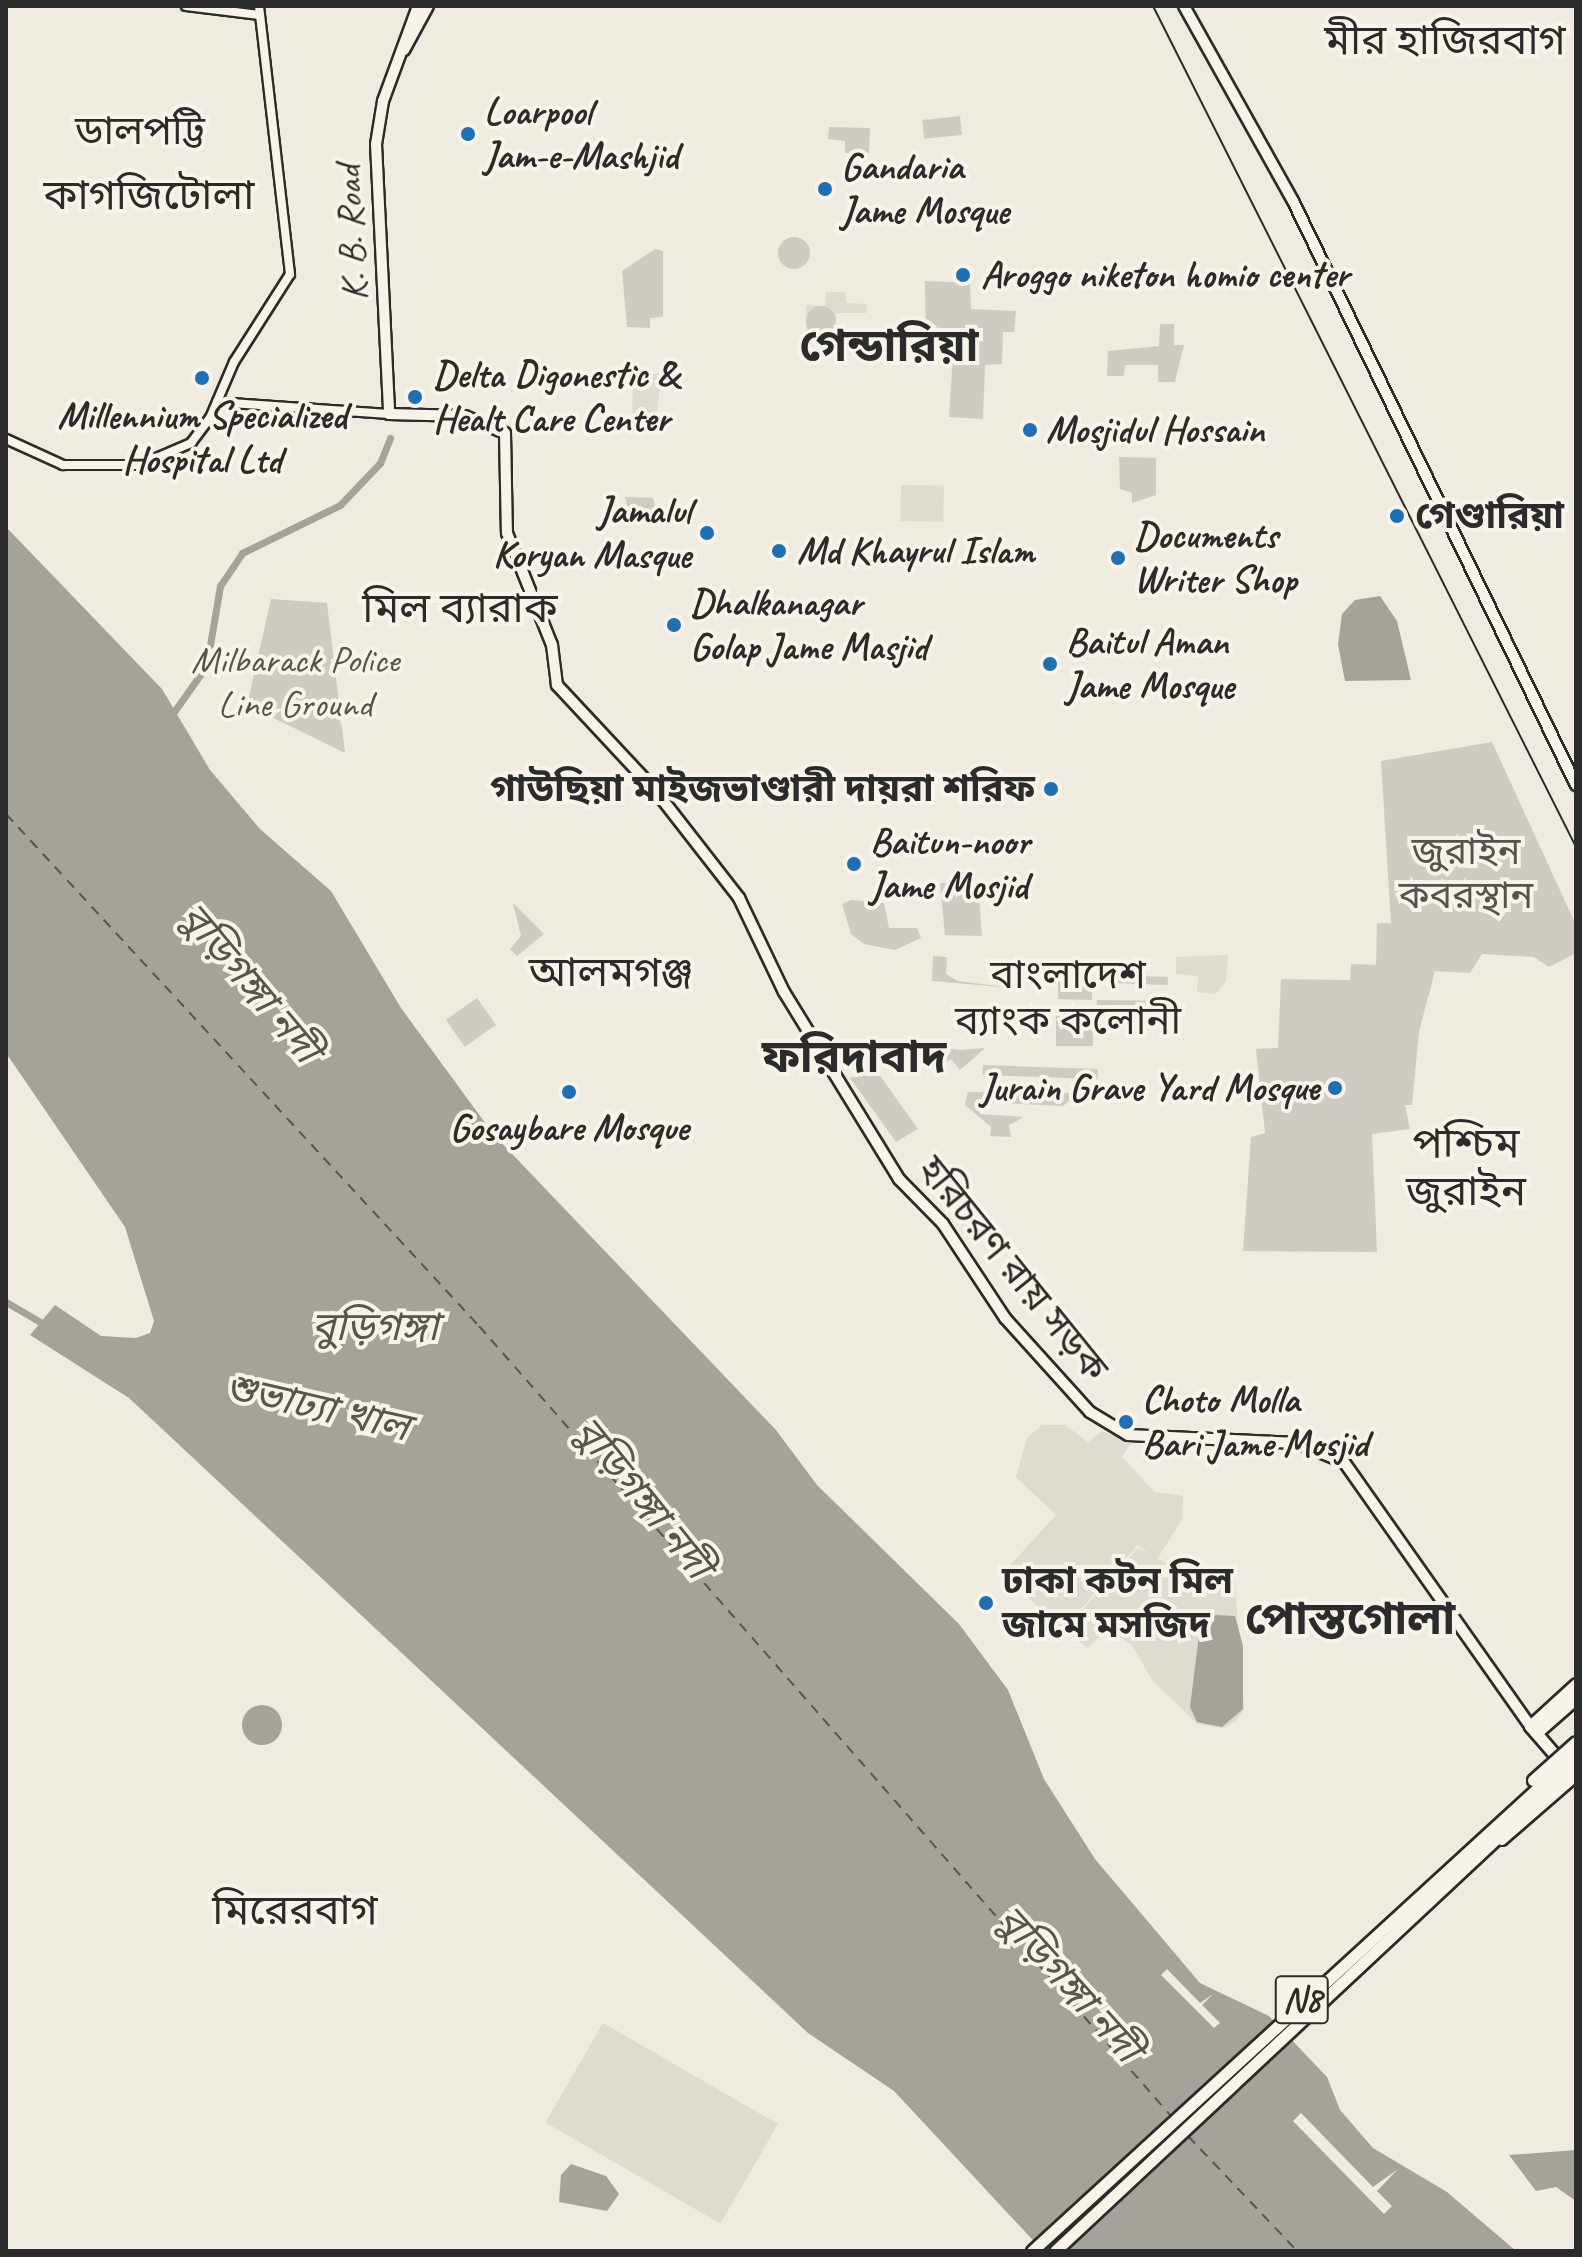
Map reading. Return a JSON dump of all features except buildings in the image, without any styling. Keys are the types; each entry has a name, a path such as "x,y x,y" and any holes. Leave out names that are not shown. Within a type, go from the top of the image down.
{"highway":[{"path":"1537,1731 1576,1684"},
{"path":"1537,1731 1576,1701"},
{"path":"1479,1846 1520,1828 1576,1775 1537,1731"},
{"path":"1479,1846 1576,1742"},
{"name":"N8","path":"1055,2251 1576,1753"},
{"name":"N8","path":"1032,2251 1479,1846 1576,1764"}],"main road":[{"name":"K. B. Road","path":"389,414 376,144 418,6"},
{"name":"K. B. Road","path":"401,54 428,6"},
{"path":"1184,6 1293,201 1576,785"},
{"name":"হরিচরণ রায় সড়ক","path":"389,414 465,416 505,433 507,533 552,645 557,685 739,898 784,992 902,1182 943,1224 1005,1318 1090,1412 1128,1435 1297,1443 1344,1462 1518,1711 1537,1731"}],"street":[{"path":"6,439 63,465 140,465 191,443 290,274 259,10 186,6"},
{"path":"217,402 389,414"}],"shaded area":[{"path":"826,292 846,292 846,303 867,304 866,313 836,313 835,338 806,338 806,305 825,306"},
{"path":"633,374 661,374 655,434 632,431"},
{"path":"901,485 944,486 943,522 900,521"},
{"path":"1228,955 1226,981 1216,994 1197,992 1198,976 1176,974 1176,957"},
{"path":"1042,1425 1065,1425 1088,1442 1102,1431 1131,1443 1122,1457 1155,1492 1183,1496 1182,1520 1157,1559 1189,1571 1234,1570 1244,1709 1236,1721 1223,1728 1197,1724 1152,1680 1132,1645 1105,1630 1088,1648 1064,1630 1138,1548 1148,1553 1138,1545 1062,1630 1003,1573 1056,1515 1016,1477 1027,1438"},
{"path":"603,2023 778,2124 720,2224 546,2123"}],"green space":[{"path":"960,116 962,135 924,139 922,120"},
{"path":"829,127 870,128 869,153 845,153 845,141 828,139"},
{"path":"794,237 806,241 810,253 806,265 794,269 782,265 778,253 782,241"},
{"path":"655,249 663,251 663,317 650,318 650,328 627,327 622,271"},
{"path":"925,281 970,283 971,309 1016,311 1014,332 1003,332 1002,364 985,365 983,419 949,417 953,354 926,345"},
{"path":"821,306 827,307 835,315 835,327 827,335 821,336 815,335 807,327 806,321 807,315 815,307"},
{"path":"1160,324 1174,324 1174,345 1184,345 1175,382 1158,382 1158,365 1125,365 1124,376 1107,376 1108,351 1159,346"},
{"path":"1119,457 1156,458 1156,495 1132,503 1132,493 1120,489"},
{"path":"625,497 653,498 657,517 631,519"},
{"name":"Milbarack Police Line Ground","path":"271,599 327,603 345,753 247,705"},
{"name":"জুরাইন কবরস্থান","path":"1492,742 1576,925 1576,953 1549,967 1534,957 1482,954 1470,973 1435,971 1419,1032 1412,1105 1405,1105 1410,1129 1372,1134 1377,1252 1243,1251 1251,1137 1265,1133 1256,1049 1278,1048 1281,979 1350,980 1351,964 1376,965 1377,923 1391,923 1381,761"},
{"path":"940,883 978,883 982,936 945,935"},
{"path":"851,900 884,903 889,928 917,928 921,938 895,950 864,944 851,934 842,904"},
{"path":"513,903 544,934 517,956 510,949 521,936"},
{"path":"933,956 947,957 946,974 958,981 1013,988 932,981"},
{"path":"1092,972 1092,1000 1058,999 1058,981"},
{"path":"1111,975 1168,977 1168,985 1111,983"},
{"path":"477,998 496,1025 465,1047 446,1020"},
{"path":"1097,1000 1169,1001 1169,1010 1097,1007"},
{"path":"1056,1005 1093,1005 1093,1046 1056,1046"},
{"path":"941,1048 985,1048 960,1070 951,1059 939,1066"},
{"path":"983,1065 1098,1069 1098,1079 983,1075"},
{"path":"876,1070 918,1129 896,1142 850,1078"},
{"path":"968,1092 1076,1095 1063,1106 979,1102 980,1114 1024,1117 1009,1125 1011,1137 990,1136 991,1127 965,1105"}],"water":[{"name":"বুড়িগঙ্গা","path":"6,527 162,689 210,770 260,829 331,891 401,1008 494,1135 776,1430 817,1485 959,1624 1008,1690 1044,1779 1095,1859 1200,1983 1269,2016 1327,2077 1340,2110 1373,2148 1447,2192 1516,2251 1043,2251 894,2091 808,2033 129,1398 30,1335 55,1305 101,1336 136,1338 150,1333 154,1321 125,1227 6,1053"},
{"path":"1380,596 1397,621 1411,680 1345,681 1338,645 1342,614 1355,600"},
{"path":"1216,1615 1235,1616 1243,1646 1243,1709 1222,1727 1197,1722 1190,1707 1200,1627"},
{"path":"262,1705 276,1711 282,1725 276,1739 262,1745 248,1739 242,1725 248,1711"},
{"path":"1576,2150 1576,2201 1556,2187 1536,2191 1509,2155"},
{"path":"571,2164 606,2176 619,2194 607,2211 559,2202 561,2175"}],"pier":[{"path":"1167,1969 1200,2003 1213,1994 1202,2005 1220,2023 1214,2028 1161,1975"},
{"path":"1277,2019 1288,2031 1052,2251 1037,2251 1033,2247"},
{"path":"1301,2113 1373,2187 1398,2169 1377,2191 1392,2206 1384,2214 1293,2121"}],"waterway":[{"path":"210,645 220,586 242,553 340,505 380,463 390,438"},
{"path":"171,716 202,672"},
{"name":"শুভাঢ্যা খাল","path":"6,1302 49,1327"}],"ferry route":[{"path":"6,814 479,1326 1171,2116"},
{"path":"1188,2136 1297,2251"}],"railway":[{"path":"1153,6 1576,847"}],"place":[{"name":"Loarpool Jam-e-Mashjid","path":"468,134"},
{"name":"Gandaria Jame Mosque","path":"825,189"},
{"name":"Aroggo niketon homio center","path":"963,275"},
{"name":"Millennium Specialized Hospital Ltd","path":"202,378"},
{"name":"Delta Digonestic & Healt Care Center","path":"415,397"},
{"name":"Mosjidul Hossain","path":"1030,430"},
{"name":"গেণ্ডারিয়া","path":"1397,516"},
{"name":"Jamalul Koryan Masque","path":"707,533"},
{"name":"Md Khayrul Islam","path":"779,551"},
{"name":"Documents Writer Shop","path":"1118,558"},
{"name":"Dhalkanagar Golap Jame Masjid","path":"674,625"},
{"name":"Baitul Aman Jame Mosque","path":"1050,664"},
{"name":"গাউছিয়া মাইজভাণ্ডারী দায়রা শরিফ","path":"1051,789"},
{"name":"Baitun-noor Jame Mosjid","path":"854,864"},
{"name":"Jurain Grave Yard Mosque","path":"1335,1088"},
{"name":"Gosaybare Mosque","path":"569,1092"},
{"name":"Choto Molla Bari Jame Mosjid","path":"1126,1422"},
{"name":"ঢাকা কটন মিল জামে মসজিদ","path":"986,1603"}],"district":[{"name":"মীর হাজিরবাগ","path":"1445,41"},
{"name":"ডালপট্টি","path":"140,131"},
{"name":"কাগজিটোলা","path":"149,196"},
{"name":"গেন্ডারিয়া","path":"889,346"},
{"name":"মিল ব্যারাক","path":"460,609"},
{"name":"আলমগঞ্জ","path":"611,973"},
{"name":"বাংলাদেশ ব্যাংক কলোনী","path":"1068,998"},
{"name":"ফরিদাবাদ","path":"854,1057"},
{"name":"পশ্চিম জুরাইন","path":"1466,1168"},
{"name":"পোস্তগোলা","path":"1350,1619"},
{"name":"মিরেরবাগ","path":"295,1911"}],"water label":[{"name":"বুড়িগঙ্গা নদী","path":"250,983"},
{"name":"বুড়িগঙ্গা নদী","path":"643,1498"},
{"name":"বুড়িগঙ্গা নদী","path":"1069,1984"}]}
